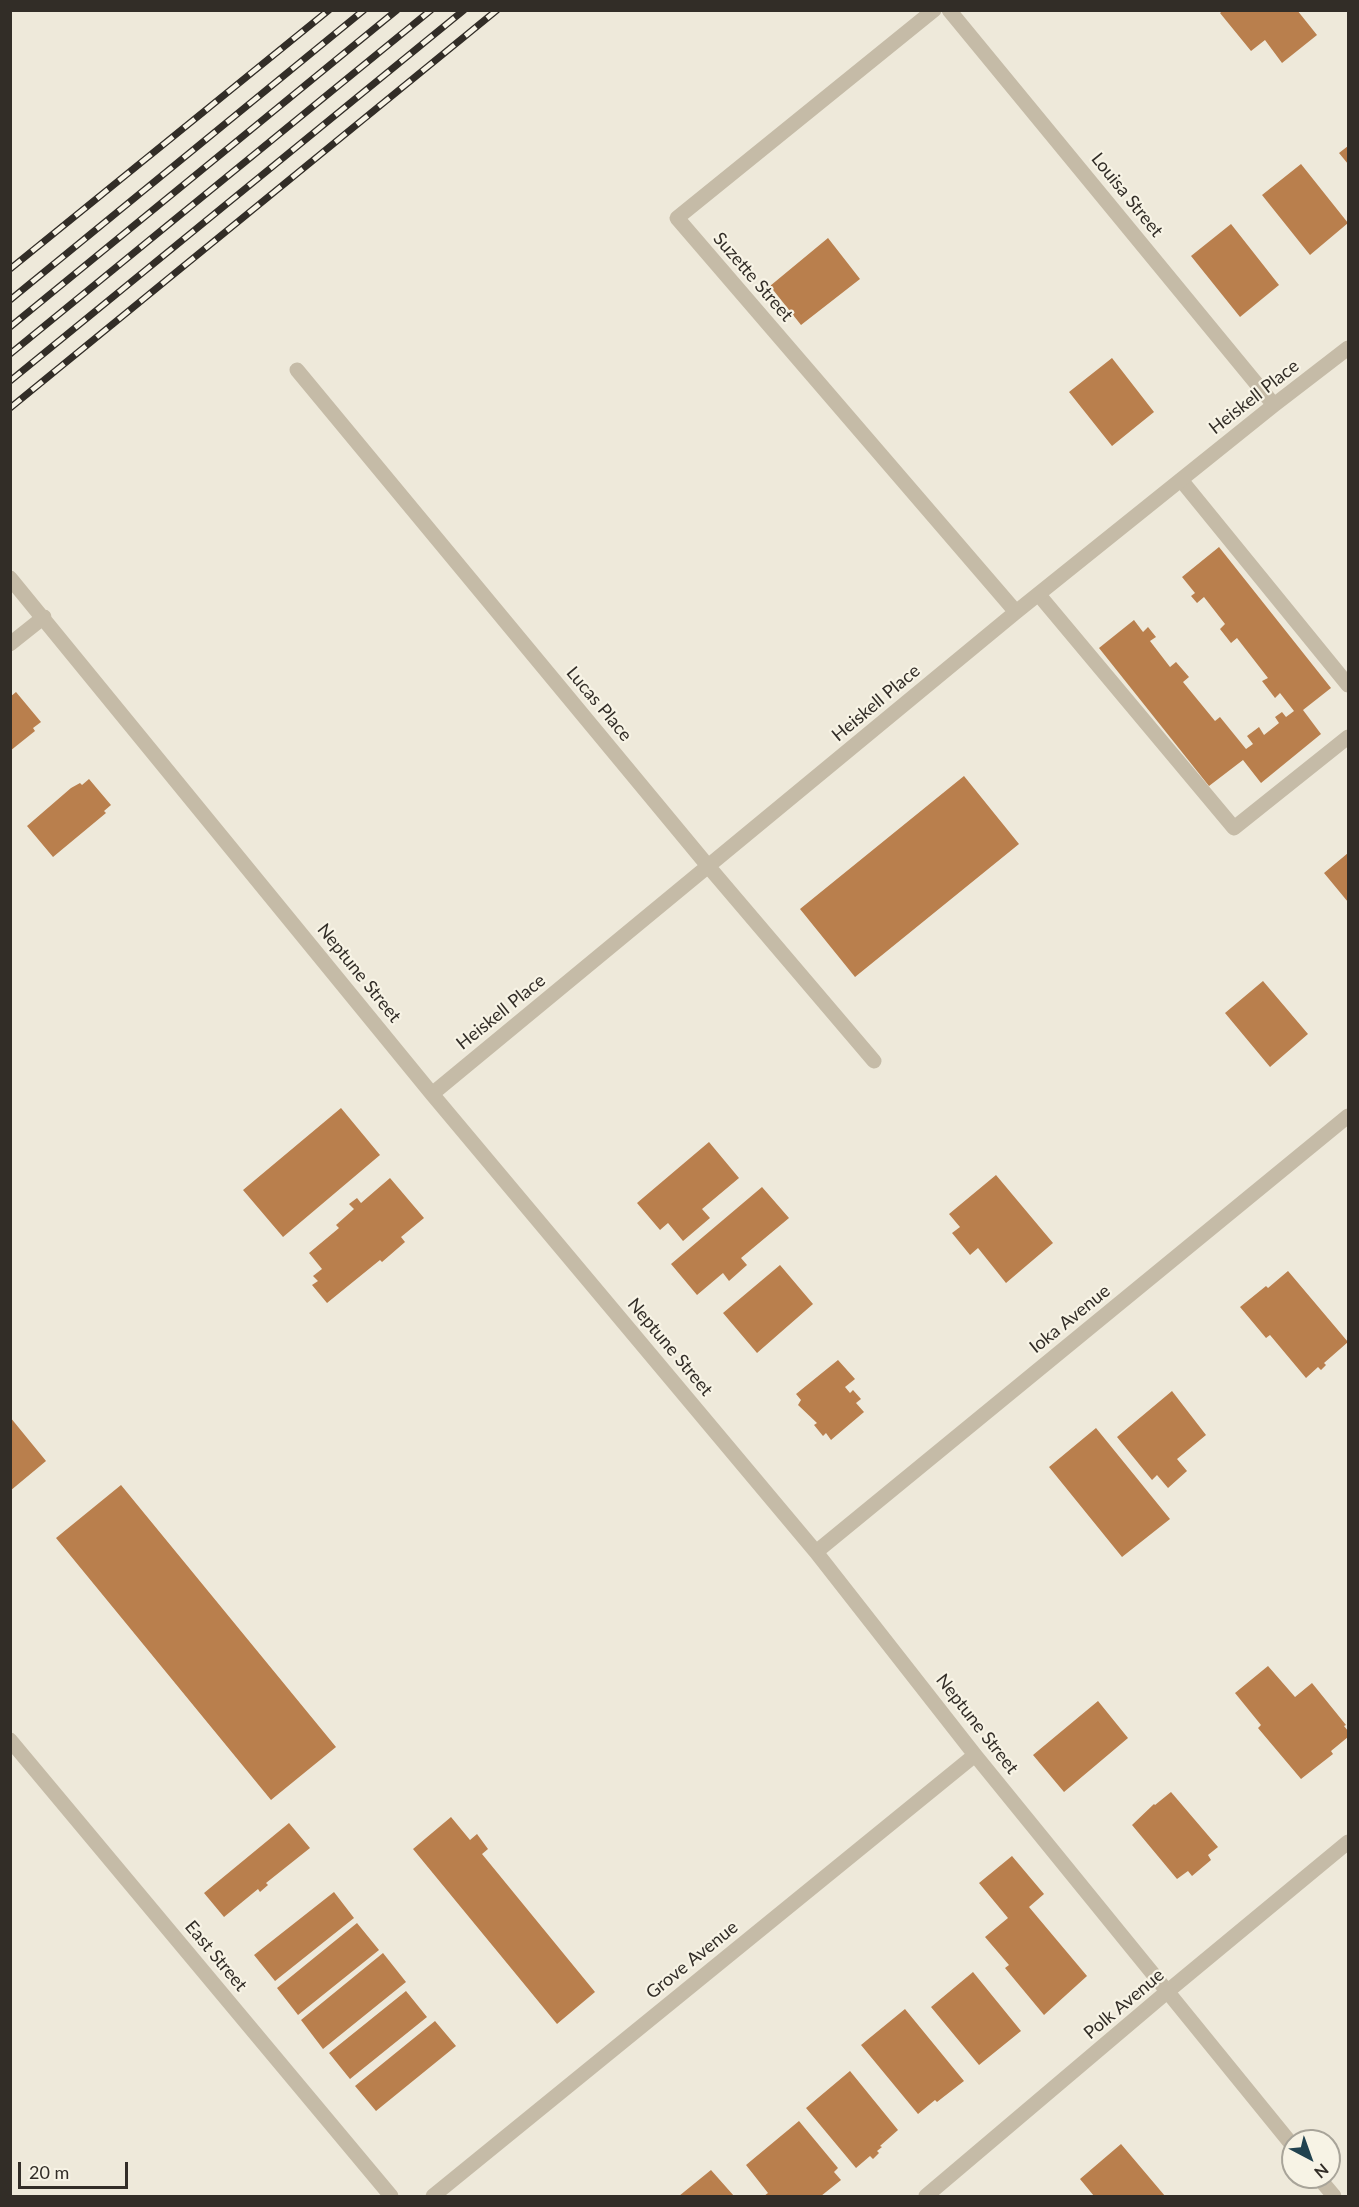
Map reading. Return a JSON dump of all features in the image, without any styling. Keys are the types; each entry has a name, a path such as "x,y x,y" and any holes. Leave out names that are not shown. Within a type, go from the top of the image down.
{"street":[{"name":"Suzette Street","path":"934,10 677,218 1016,612"},
{"name":"Louisa Street","path":"949,10 1274,405"},
{"name":"Heiskell Place","path":"432,1094 1016,612 1348,348"},
{"name":"Lucas Place","path":"297,370 708,866 874,1061"},
{"path":"1181,480 1348,685"},
{"name":"Neptune Street","path":"10,578 44,616 432,1094 816,1552 975,1755 1281,2131"},
{"path":"1039,595 1234,828 1348,737"},
{"path":"10,644 44,616"},
{"name":"Ioka Avenue","path":"816,1552 1348,1116"},
{"name":"East Street","path":"10,1740 391,2196"},
{"name":"Grove Avenue","path":"433,2196 975,1755"},
{"name":"Polk Avenue","path":"926,2196 1348,1842"}],"building":[{"path":"1223,10 1297,10 1317,35 1282,63 1265,40 1251,51 1220,13"},
{"path":"1348,146 1348,164 1339,153"},
{"path":"1301,164 1348,223 1310,255 1262,195"},
{"path":"1231,224 1279,285 1240,317 1191,256"},
{"path":"828,238 860,279 801,325 770,286"},
{"path":"1112,358 1154,412 1112,446 1069,392"},
{"path":"1219,547 1331,688 1303,710 1321,734 1261,783 1243,760 1209,786 1099,648 1134,620 1143,632 1148,627 1156,637 1150,641 1170,667 1176,662 1189,677 1183,682 1215,721 1220,717 1246,749 1253,744 1247,736 1259,727 1264,735 1279,723 1275,717 1282,712 1286,717 1294,711 1280,693 1275,698 1262,681 1268,678 1237,638 1231,643 1220,629 1225,624 1204,597 1197,603 1191,596 1195,593 1182,577"},
{"path":"16,692 41,722 33,728 35,731 10,751 10,697"},
{"path":"964,776 1019,844 855,977 800,909"},
{"path":"89,779 111,805 104,811 106,813 53,857 27,826 71,788 80,783 82,785"},
{"path":"1348,853 1348,902 1324,873"},
{"path":"1263,981 1308,1034 1270,1067 1225,1013"},
{"path":"341,1108 380,1155 283,1237 243,1190"},
{"path":"709,1142 739,1178 702,1209 710,1218 683,1241 668,1223 660,1230 637,1203"},
{"path":"996,1175 1053,1243 1006,1283 978,1248 970,1255 952,1233 960,1227 949,1214"},
{"path":"390,1178 424,1218 401,1237 405,1242 327,1303 312,1285 318,1281 313,1276 322,1269 309,1253 339,1228 336,1225 354,1209 349,1204 357,1198 361,1203"},
{"path":"762,1187 789,1218 741,1258 747,1265 729,1281 723,1273 697,1295 671,1264"},
{"path":"780,1265 813,1304 757,1353 723,1313"},
{"path":"1288,1271 1348,1342 1324,1363 1326,1365 1321,1370 1318,1367 1306,1378 1270,1335 1266,1338 1240,1307"},
{"path":"838,1360 855,1379 845,1387 850,1393 853,1390 861,1399 856,1403 864,1412 831,1440 826,1433 823,1436 814,1425 817,1423 798,1405 801,1400 796,1394"},
{"path":"1172,1391 1206,1435 1177,1459 1187,1471 1168,1488 1157,1475 1152,1480 1117,1437"},
{"path":"10,1417 46,1461 10,1491"},
{"path":"1096,1428 1170,1519 1122,1557 1049,1467"},
{"path":"121,1485 336,1747 271,1800 56,1538"},
{"path":"1268,1666 1295,1697 1312,1683 1346,1725 1344,1726 1348,1731 1348,1737 1331,1751 1333,1754 1301,1779 1258,1728 1261,1725 1235,1693"},
{"path":"1098,1701 1128,1738 1064,1792 1033,1755"},
{"path":"1171,1792 1218,1847 1208,1855 1211,1860 1192,1876 1188,1871 1177,1879 1132,1825 1154,1804"},
{"path":"451,1817 470,1840 477,1834 488,1849 482,1854 595,1992 557,2024 413,1849"},
{"path":"289,1823 310,1848 266,1883 268,1885 260,1892 258,1889 224,1917 204,1893"},
{"path":"1012,1856 1044,1894 1029,1907 1087,1976 1044,2015 1005,1968 1009,1965 985,1937 1008,1918 979,1883"},
{"path":"334,1892 354,1918 275,1981 254,1955"},
{"path":"357,1923 379,1950 298,2015 277,1988"},
{"path":"383,1953 406,1982 323,2049 301,2020"},
{"path":"973,1972 1021,2031 979,2065 931,2007"},
{"path":"406,1991 427,2017 350,2079 329,2053"},
{"path":"905,2009 964,2081 918,2114 861,2045"},
{"path":"435,2021 456,2046 376,2111 355,2086"},
{"path":"850,2071 898,2130 880,2146 882,2147 877,2151 879,2153 873,2159 870,2156 856,2168 806,2108"},
{"path":"799,2121 838,2168 834,2172 841,2180 821,2196 764,2196 768,2193 746,2165"},
{"path":"1121,2144 1165,2196 1094,2196 1080,2179"},
{"path":"711,2170 734,2196 679,2196"}],"railway":[{"path":"10,269 329,10"},
{"path":"10,300 364,10"},
{"path":"10,327 397,10"},
{"path":"10,354 431,10"},
{"path":"10,381 464,10"},
{"path":"10,408 497,10"}]}
